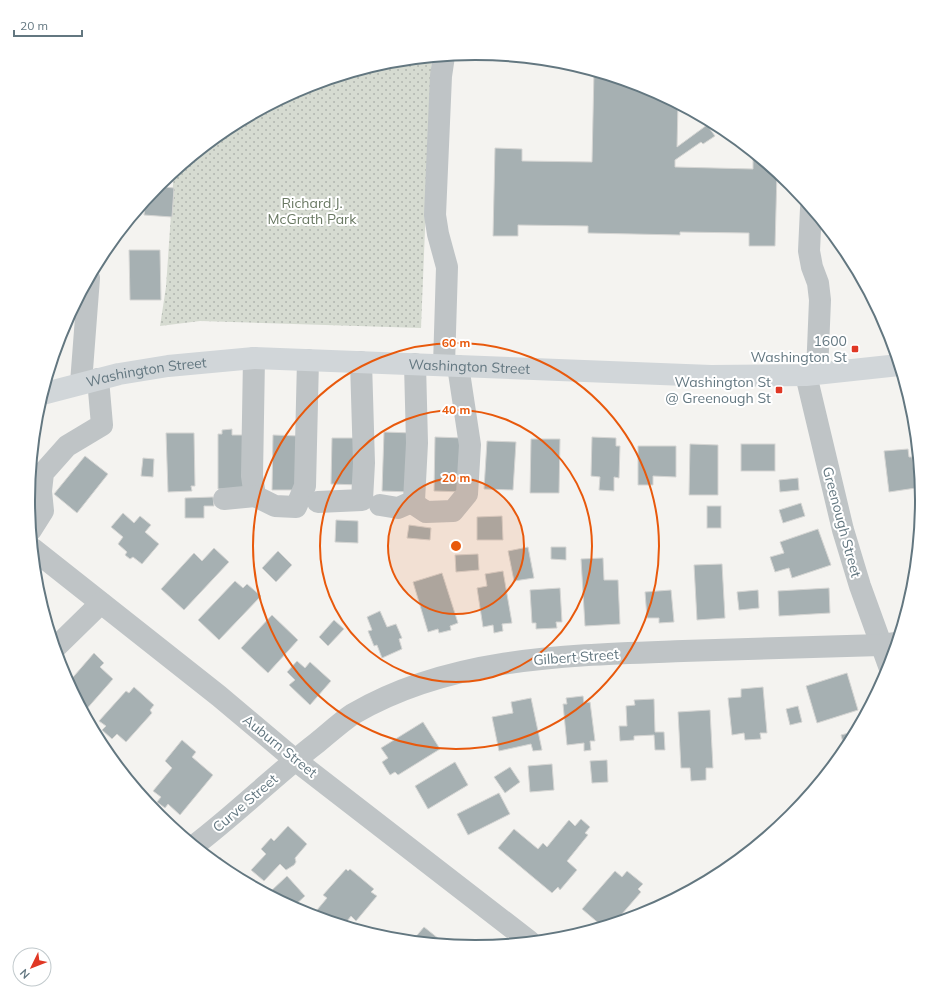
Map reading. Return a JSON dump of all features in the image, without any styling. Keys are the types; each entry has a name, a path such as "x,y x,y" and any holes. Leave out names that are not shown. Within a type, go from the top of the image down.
{"main road":[{"name":"Washington Street","path":"48,392 89,381 168,366 254,358 711,376 811,374 894,365"}],"street":[{"path":"411,502 426,512 453,511 467,494 470,445 451,365 448,267 438,234 435,215 441,76 443,60"},
{"name":"Greenough Street","path":"811,215 809,251 812,267 818,282 820,300 811,374 843,530 860,586 889,644"},
{"path":"36,522 43,511 41,491 43,473 67,446 102,425 89,381 89,288"},
{"path":"254,358 252,476 255,496"},
{"path":"224,499 255,496 275,506 296,507 305,486 308,360"},
{"path":"318,502 362,500 364,463 361,362"},
{"path":"380,505 398,508 414,501 416,442 415,364"},
{"name":"Auburn Street","path":"39,553 219,696 295,760 524,937"},
{"path":"59,644 101,603"},
{"name":"Gilbert Street","path":"295,760 352,715 396,693 449,675 515,662 606,654 889,644"},
{"name":"Curve Street","path":"199,842 228,820 295,760"}],"green space":[{"name":"Richard J. McGrath Park","path":"432,62 421,328 200,321 160,326 166,287 173,179 207,150 255,118 307,93 361,74"}],"building":[{"path":"594,76 643,93 678,109 677,147 706,126 708,127 715,136 703,144 701,142 675,160 675,167 753,169 753,159 777,180 775,246 749,246 749,233 680,232 680,235 588,233 588,226 518,225 518,236 493,236 495,148 522,149 522,161 592,162"},
{"path":"165,187 174,188 172,217 144,215 145,208"},
{"path":"129,250 160,250 161,300 130,300"},
{"path":"232,429 232,435 246,435 246,489 218,489 218,434 222,434 222,430"},
{"path":"384,432 413,433 411,492 382,491"},
{"path":"166,433 194,433 195,486 191,486 192,491 168,492"},
{"path":"273,435 300,436 300,490 272,490"},
{"path":"435,437 464,438 463,492 434,491"},
{"path":"592,437 616,438 616,446 620,446 619,478 614,477 614,491 599,490 600,477 591,476"},
{"path":"332,438 360,438 359,485 331,484"},
{"path":"531,439 560,439 559,493 530,493"},
{"path":"487,441 516,442 513,490 484,489"},
{"path":"690,444 718,445 718,495 689,495"},
{"path":"741,444 775,444 775,471 741,471"},
{"path":"638,446 676,446 676,477 653,476 653,485 638,485"},
{"path":"908,449 909,457 912,457 915,488 889,492 884,451"},
{"path":"85,456 108,474 77,513 54,494"},
{"path":"143,458 154,459 153,477 141,476"},
{"path":"798,478 799,490 780,492 779,480"},
{"path":"213,497 214,506 204,506 204,518 185,518 185,498"},
{"path":"801,503 805,516 783,523 779,510"},
{"path":"707,506 721,506 721,528 707,528"},
{"path":"123,513 134,523 140,516 151,525 145,532 159,544 142,564 133,557 130,559 125,555 127,552 118,544 123,537 111,527"},
{"path":"502,516 503,540 477,540 477,517"},
{"path":"336,520 358,521 358,543 335,542"},
{"path":"409,525 431,528 430,540 407,538"},
{"path":"818,529 831,565 792,578 789,568 775,572 770,557 784,553 780,542"},
{"path":"528,547 534,578 514,581 508,551"},
{"path":"551,547 566,547 566,560 551,559"},
{"path":"214,548 229,562 184,610 161,589 194,553 202,561"},
{"path":"278,551 292,565 276,582 262,568"},
{"path":"478,554 479,570 456,572 455,555"},
{"path":"603,558 604,580 618,580 620,624 585,626 581,559"},
{"path":"722,564 725,618 697,620 694,565"},
{"path":"503,571 512,623 502,624 503,631 494,633 493,625 483,627 477,588 487,586 485,574"},
{"path":"442,573 458,623 450,626 451,630 439,633 438,629 428,632 413,582"},
{"path":"235,581 243,588 247,584 261,596 219,640 198,620"},
{"path":"560,588 562,622 556,622 557,628 536,629 536,623 532,623 530,590"},
{"path":"829,588 830,613 779,616 778,591"},
{"path":"671,590 674,622 659,623 659,618 647,618 645,592"},
{"path":"758,590 759,608 739,610 737,592"},
{"path":"380,611 387,627 396,624 402,638 399,639 402,649 382,658 377,645 374,646 368,631 372,630 367,617"},
{"path":"272,615 298,640 268,673 241,648"},
{"path":"334,620 344,629 328,646 319,637"},
{"path":"94,653 104,663 100,667 113,679 88,708 73,678"},
{"path":"297,661 305,668 310,662 331,681 310,705 289,685 295,680 287,672"},
{"path":"847,673 858,710 817,723 806,686"},
{"path":"134,687 154,705 150,710 152,713 126,742 117,734 112,739 102,730 106,726 99,721 126,691 129,693"},
{"path":"763,687 767,733 760,733 761,739 745,740 744,733 732,735 728,698 741,697 741,689"},
{"path":"583,696 584,703 590,702 595,741 590,741 591,750 584,751 584,743 567,745 563,704 567,704 566,698"},
{"path":"531,698 542,750 533,751 531,744 499,751 492,717 513,713 511,702"},
{"path":"654,699 655,732 664,732 665,750 655,750 654,735 634,736 634,740 620,741 619,726 627,726 626,706 635,705 634,700"},
{"path":"798,706 802,722 790,725 786,709"},
{"path":"710,710 713,768 706,768 706,780 691,781 690,768 681,768 678,712"},
{"path":"423,722 440,749 398,775 395,772 390,775 382,762 388,758 381,748"},
{"path":"848,733 843,741 841,735"},
{"path":"182,740 196,752 192,757 213,775 180,815 168,804 165,808 157,802 161,797 153,791 172,768 165,761"},
{"path":"607,760 608,782 592,783 590,761"},
{"path":"455,762 468,785 428,809 415,786"},
{"path":"552,764 554,790 530,792 528,766"},
{"path":"510,767 520,782 505,793 494,777"},
{"path":"499,793 510,814 468,835 457,814"},
{"path":"581,819 590,827 585,833 588,835 567,861 577,870 560,890 558,887 552,893 498,848 514,829 538,849 543,843 547,847 569,820 575,826"},
{"path":"288,826 307,844 295,858 296,862 294,865 286,870 280,864 264,881 251,870 266,854 261,849 271,838 274,841"},
{"path":"346,869 348,871 350,869 374,889 371,892 377,896 356,921 351,916 348,920 317,910 327,898 323,895"},
{"path":"615,871 622,877 627,871 643,884 638,889 641,892 622,914 597,922 582,909"},
{"path":"287,876 305,896 298,902 272,890"},
{"path":"424,927 438,938 418,936 417,936"}],"place":[{"name":"1600 Washington St","path":"855,349"},
{"name":"Washington St @ Greenough St","path":"779,390"}]}
